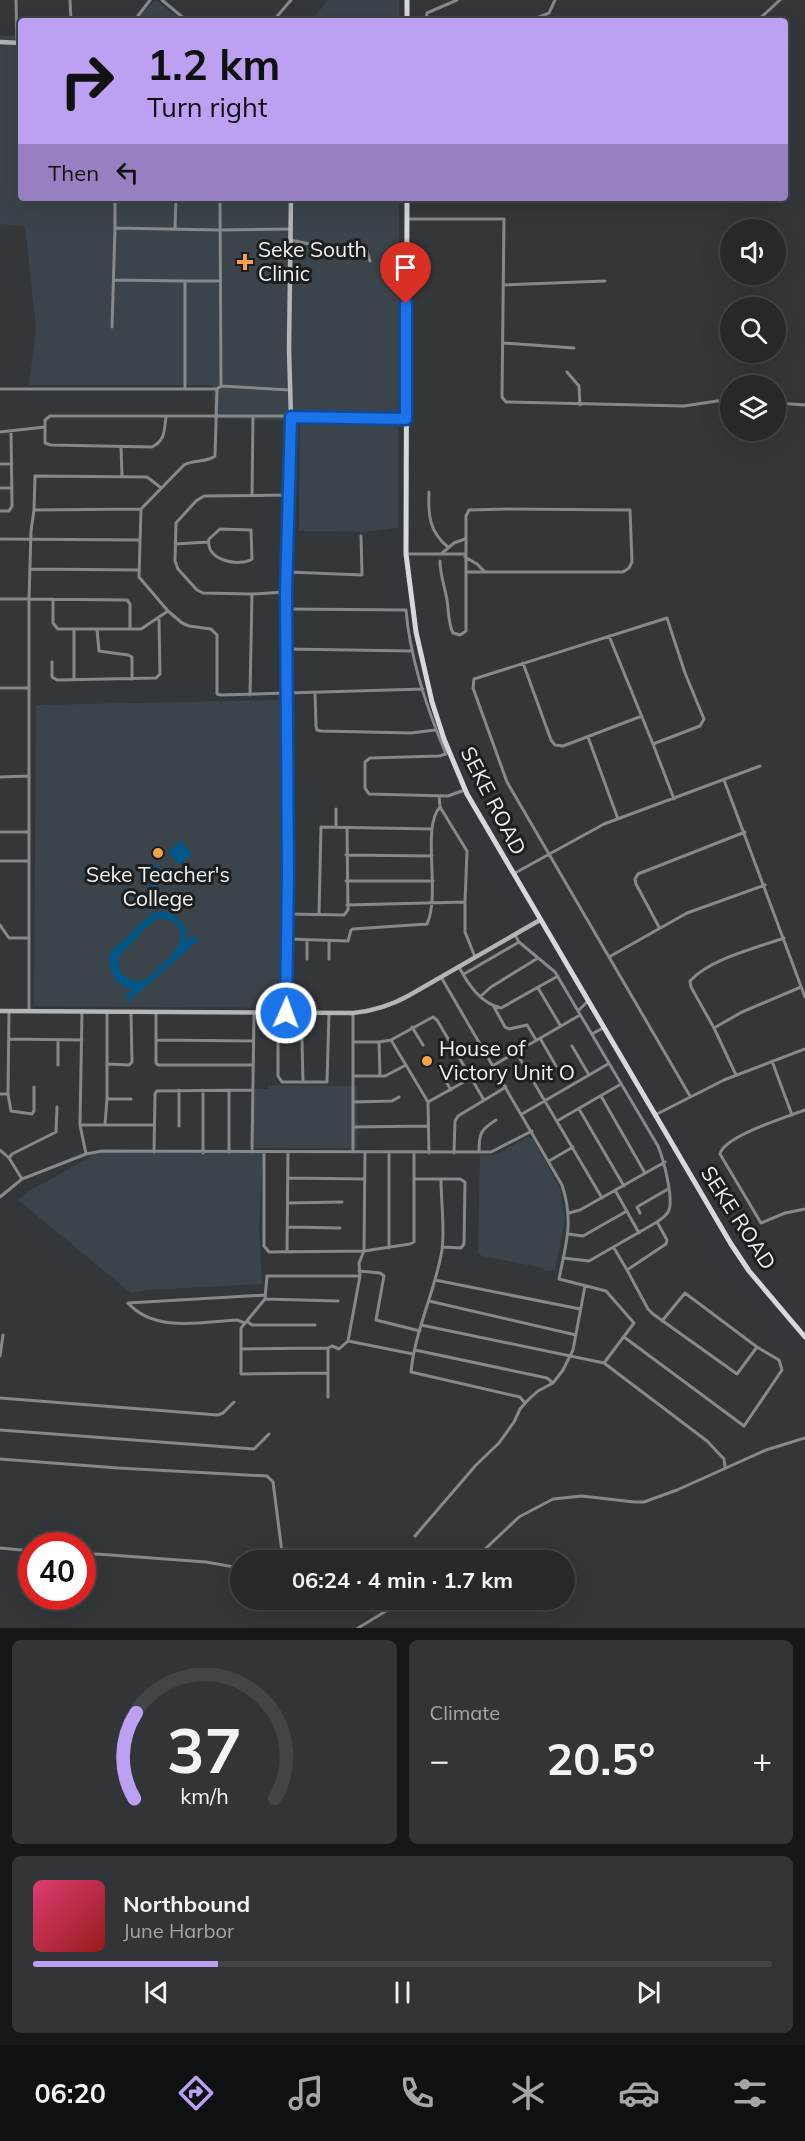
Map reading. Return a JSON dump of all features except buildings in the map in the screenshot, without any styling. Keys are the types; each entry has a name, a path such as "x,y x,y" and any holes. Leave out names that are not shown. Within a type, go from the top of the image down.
{"main road":[{"path":"407,0 407,18"},
{"name":"SEKE ROAD","path":"407,201 406,554 422,662 444,739 467,794 741,1259 787,1318 805,1337"}],"street":[{"path":"16,0 18,29"},
{"path":"70,0 71,18"},
{"path":"136,18 150,0"},
{"path":"162,0 183,18"},
{"path":"276,18 291,0"},
{"path":"426,18 427,13 457,0"},
{"path":"536,18 549,13 555,0"},
{"path":"760,18 780,0"},
{"path":"0,42 18,43"},
{"path":"112,327 115,201"},
{"path":"175,228 176,201"},
{"path":"220,201 219,387 216,453 213,459 189,462 141,509 139,570 142,582 168,611 185,625 211,629 217,635 218,695 423,689"},
{"path":"286,1013 288,914 286,592 291,417 291,201"},
{"path":"407,219 504,219 502,397 506,402 684,406 720,401"},
{"path":"115,228 291,229"},
{"path":"291,240 333,249 362,247 367,252 370,261"},
{"path":"114,280 219,281"},
{"path":"185,281 185,387"},
{"path":"503,285 605,281"},
{"path":"503,343 574,348"},
{"path":"567,372 579,386 580,405"},
{"path":"0,389 219,387 290,390"},
{"path":"786,404 805,405"},
{"path":"165,417 164,437 159,444 152,447 49,445 45,443 45,420 50,416 406,419"},
{"path":"252,495 253,416"},
{"path":"0,432 45,427"},
{"path":"0,511 9,511 12,506 11,431"},
{"path":"121,447 122,476"},
{"path":"0,464 12,464"},
{"path":"29,1011 28,688 29,599 35,476 147,477 161,488"},
{"path":"0,488 12,488"},
{"path":"429,492 428,508 432,527 435,534 448,547"},
{"path":"286,592 206,593 197,590 177,566 175,544 176,523 200,498 208,495 289,495"},
{"path":"33,510 141,509"},
{"path":"440,561 450,627 456,635 464,634 466,631 465,556 466,513 472,510 630,510 632,562 626,571 619,573 466,572"},
{"path":"220,529 249,529 253,534 253,556 247,562 220,559 211,554 208,542 220,529"},
{"path":"288,572 362,575 361,536"},
{"path":"441,554 448,547 466,538"},
{"path":"0,539 140,540"},
{"path":"175,544 208,542"},
{"path":"406,554 465,556 485,572"},
{"path":"31,569 139,570"},
{"path":"250,695 252,594"},
{"path":"0,599 127,600 130,604 130,629"},
{"path":"52,599 54,626 74,630 141,629 168,611"},
{"path":"287,609 406,610 412,651 436,730 446,754 370,758 365,762 366,788 369,794 448,796 462,791"},
{"path":"52,662 53,679 57,681 153,679 160,674 159,618"},
{"path":"653,744 700,726 704,719 685,673 667,618 476,677 472,684 507,782 690,1096"},
{"path":"97,629 99,651 132,657 132,679"},
{"path":"74,630 74,680"},
{"path":"609,636 674,799"},
{"path":"287,649 412,651"},
{"path":"523,663 555,745 563,746 642,716"},
{"path":"0,688 28,688"},
{"path":"315,692 317,730 411,733 436,730"},
{"path":"588,737 618,819"},
{"path":"513,874 587,832 760,766"},
{"path":"0,777 28,776"},
{"path":"724,780 805,997"},
{"path":"439,796 440,807 467,851 465,932 476,957"},
{"path":"288,939 348,941 351,930 354,929 426,925 429,922 432,903 432,829 434,813 440,807"},
{"path":"336,809 336,827"},
{"path":"319,915 321,827 432,829"},
{"path":"288,914 344,915 348,910 347,828"},
{"path":"0,832 28,832"},
{"path":"659,927 636,884 635,879 638,874 745,832"},
{"path":"346,855 432,855"},
{"path":"0,861 28,861"},
{"path":"346,881 432,881"},
{"path":"609,957 659,927 690,912 765,885"},
{"path":"347,905 465,902"},
{"path":"0,1011 353,1013 377,1009 392,1004 540,920"},
{"path":"0,925 9,938 28,938"},
{"path":"515,935 519,942 553,969 558,976 658,1146 665,1162 669,1210 657,1222 589,1261 563,1258"},
{"path":"736,1075 690,981 717,963 784,938"},
{"path":"307,940 307,959"},
{"path":"328,959 329,941"},
{"path":"463,974 519,942"},
{"path":"481,996 491,987 538,958"},
{"path":"459,967 472,990 494,1007 506,1027 509,1029 527,1025 556,1066"},
{"path":"494,1007 505,1008 558,976"},
{"path":"441,977 562,1185 569,1213 568,1234 559,1279 606,1291 634,1323 604,1363"},
{"path":"714,1028 742,1012 801,987"},
{"path":"538,988 561,1026"},
{"path":"494,1065 561,1026 579,1013 588,1001"},
{"path":"9,1011 8,1094 11,1111 29,1115 34,1111 34,1087"},
{"path":"82,1011 80,1125 86,1154"},
{"path":"105,1124 108,1064 107,1012"},
{"path":"108,1064 129,1065 132,1062 131,1012"},
{"path":"156,1012 156,1063 160,1066 253,1065"},
{"path":"252,1152 254,1012"},
{"path":"278,1012 278,1079 282,1082 327,1082 329,1013"},
{"path":"353,1013 353,1152"},
{"path":"353,1042 391,1040 430,1017 435,1017 484,1100"},
{"path":"412,1027 423,1045"},
{"path":"592,1034 603,1028"},
{"path":"9,1039 82,1040"},
{"path":"58,1040 58,1065"},
{"path":"157,1040 253,1041"},
{"path":"302,1040 303,1082"},
{"path":"391,1040 428,1102 429,1153"},
{"path":"379,1042 380,1077"},
{"path":"572,1046 589,1075"},
{"path":"655,1115 736,1075 805,1049"},
{"path":"516,1052 602,1198"},
{"path":"772,1061 792,1115"},
{"path":"522,1114 608,1064"},
{"path":"354,1076 380,1077 406,1065"},
{"path":"439,1070 451,1090"},
{"path":"428,1102 471,1078"},
{"path":"558,1121 621,1083"},
{"path":"454,1153 455,1121 462,1113 506,1087"},
{"path":"154,1152 155,1092 158,1090 252,1090"},
{"path":"179,1090 179,1126"},
{"path":"203,1090 203,1153"},
{"path":"229,1090 229,1152"},
{"path":"0,1094 8,1094"},
{"path":"601,1096 645,1173"},
{"path":"354,1102 392,1101 399,1097"},
{"path":"107,1099 131,1099"},
{"path":"9,1158 12,1154 56,1132 57,1107"},
{"path":"579,1109 624,1186"},
{"path":"805,1110 739,1137 724,1146 720,1154 761,1223 785,1212 805,1209"},
{"path":"479,1152 480,1135 496,1120"},
{"path":"80,1125 154,1125"},
{"path":"353,1127 428,1126"},
{"path":"0,1197 22,1179 86,1154 102,1151 479,1152 495,1151 532,1131"},
{"path":"549,1161 573,1147"},
{"path":"0,1150 18,1168 22,1179"},
{"path":"264,1152 264,1246 269,1252 364,1251 410,1244 414,1240 414,1153"},
{"path":"287,1252 288,1152"},
{"path":"241,1349 328,1348 332,1346 339,1349 348,1341 360,1276 359,1263 364,1251 364,1152"},
{"path":"388,1248 389,1152"},
{"path":"569,1213 580,1210 665,1162"},
{"path":"288,1178 364,1179"},
{"path":"414,1179 460,1179 465,1184 465,1244 461,1248 442,1247"},
{"path":"441,1179 442,1247 414,1352 411,1372 520,1397 525,1403"},
{"path":"640,1214 637,1207 668,1188"},
{"path":"615,1190 639,1233"},
{"path":"288,1203 342,1202"},
{"path":"568,1234 583,1236 627,1211"},
{"path":"627,1269 666,1244 667,1240 657,1222"},
{"path":"288,1227 340,1228"},
{"path":"615,1248 648,1309 736,1374 758,1347"},
{"path":"359,1270 380,1273 384,1276 376,1320 420,1331"},
{"path":"328,1373 241,1374 241,1328 265,1297 265,1279 270,1275 360,1276"},
{"path":"435,1280 580,1309"},
{"path":"414,1536 476,1465 499,1443 525,1403 538,1391 553,1383 571,1356 585,1286"},
{"path":"624,1337 744,1426 782,1370 779,1360 684,1293 662,1321"},
{"path":"315,1325 252,1325 237,1320 164,1324 135,1310 128,1303 265,1297 338,1301"},
{"path":"429,1301 576,1335"},
{"path":"421,1325 604,1363 707,1441 724,1459 725,1467"},
{"path":"0,1356 3,1335"},
{"path":"348,1341 547,1378 553,1383"},
{"path":"328,1348 328,1397"},
{"path":"0,1398 218,1415 234,1402"},
{"path":"0,1430 254,1449 269,1434"},
{"path":"483,1550 519,1517 553,1499 563,1496 582,1496 644,1502 677,1490 766,1450 805,1438"},
{"path":"0,1460 267,1476 273,1482 282,1550"},
{"path":"0,1548 18,1550"},
{"path":"96,1554 206,1562 230,1566"},
{"path":"358,1628 388,1610"}],"shaded area":[{"path":"156,0 178,18 135,18"},
{"path":"328,0 399,0 399,18 313,18"},
{"path":"18,35 18,201 399,201 398,528 363,532 299,531 300,421 214,418 213,385 29,385 36,328 25,226 0,224 0,36"},
{"name":"Seke Teacher's College","path":"283,701 280,1004 277,1008 34,1006 36,705"},
{"path":"181,841 192,854 179,865 168,852"},
{"path":"155,863 167,876 154,888 142,875"},
{"path":"163,911 173,915 184,926 187,942 194,936 199,940 129,1001 125,995 133,989 117,981 111,971 110,953 152,913","holes":["155,919 170,920 177,925 181,932 177,948 144,981 132,980 121,972 119,956"]},
{"path":"268,1085 357,1086 357,1148 254,1148 254,1089 268,1089"},
{"path":"529,1136 560,1188 565,1220 555,1270 545,1271 543,1268 482,1256 478,1253 480,1155 496,1155"},
{"path":"263,1151 259,1227 262,1284 147,1290 131,1293 18,1200 26,1193 99,1152"}],"place":[{"name":"Seke South Clinic","path":"245,262"},
{"name":"Seke Teacher's College","path":"158,853"},
{"name":"House of Victory Unit O","path":"427,1061"}],"route":[{"path":"286,1013 288,972 286,592 291,417 406,419 406,304"}]}
